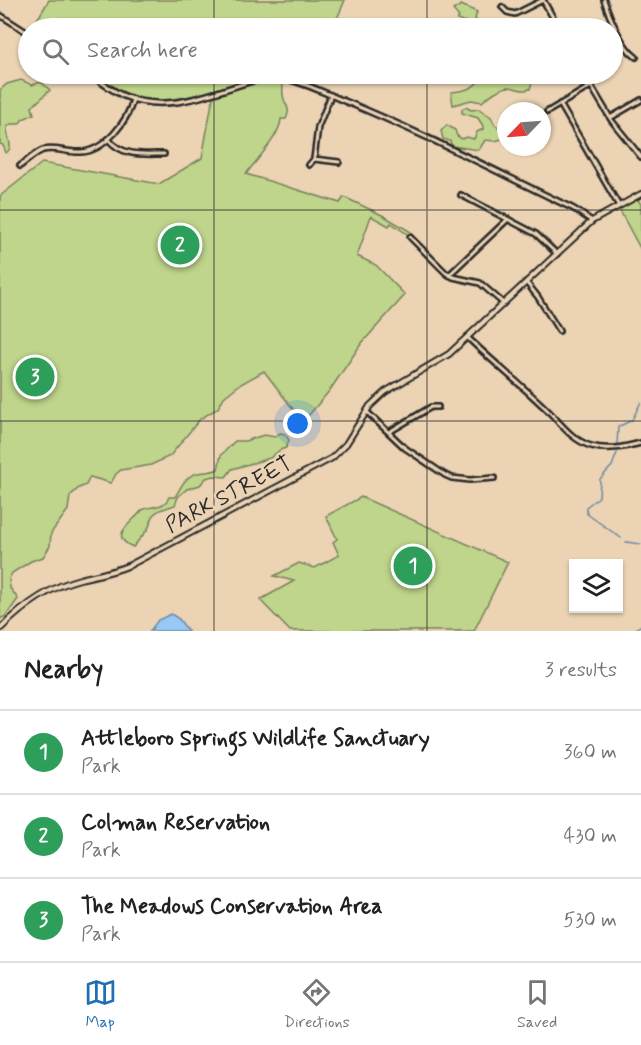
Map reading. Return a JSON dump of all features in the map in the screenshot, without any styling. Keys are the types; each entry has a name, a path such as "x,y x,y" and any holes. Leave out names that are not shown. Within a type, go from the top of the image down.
{"main road":[{"name":"PARK STREET","path":"0,629 24,606 57,588 79,579 130,565 321,465 346,444 367,412 385,392 438,362 468,337 592,221 641,194"}],"street":[{"path":"502,7 507,12 515,14 543,0 553,18"},
{"path":"604,0 611,18"},
{"path":"0,15 18,27"},
{"path":"623,41 636,57"},
{"path":"105,84 133,99 164,103 178,103 242,84"},
{"path":"300,84 425,137 574,209 592,221"},
{"path":"551,110 591,86 610,118 641,158"},
{"path":"309,165 314,159 318,127 330,95"},
{"path":"20,166 43,150 58,149 83,153 91,151 123,124 133,99"},
{"path":"610,118 641,100"},
{"path":"560,104 619,206"},
{"path":"108,139 127,153 164,154"},
{"path":"314,159 339,162"},
{"path":"461,195 536,234 556,254"},
{"path":"449,275 508,219"},
{"path":"410,237 449,275 480,283 503,303"},
{"path":"526,282 559,331"},
{"path":"468,337 579,441 590,446 613,448 641,443"},
{"path":"389,432 431,407 438,407"},
{"path":"367,412 405,448 445,475 461,480 494,478"}],"green space":[{"path":"49,0 345,0 337,18 270,18 265,16 264,18 38,18"},
{"path":"461,5 477,12 475,18 458,18 453,10"},
{"path":"18,81 18,84 43,84 50,90 32,107 34,114 23,119 19,124 11,124 7,127 10,148 6,153 3,145 0,144 0,90 7,84"},
{"path":"111,84 233,84 191,96 159,100 142,98"},
{"path":"283,84 288,115 286,119 281,119 277,133 246,174 340,203 344,197 411,232 410,236 391,223 389,226 371,216 357,256 376,265 405,295 361,344 330,390 303,422 264,371 239,385 224,397 218,408 200,419 170,456 151,465 121,470 111,483 90,477 86,485 70,496 68,510 51,533 50,546 43,557 31,561 12,573 9,579 10,588 18,599 6,616 0,619 0,196 42,163 159,184 202,158 213,97 248,85"},
{"path":"531,84 530,89 527,90 506,87 482,102 471,100 453,105 451,92 468,89 475,85"},
{"path":"466,107 471,110 479,109 491,117 497,126 497,140 485,140 479,150 452,146 450,141 443,139 441,131 447,125 455,130 457,136 462,139 467,137 474,139 477,132 483,129 478,118 462,113 462,109"},
{"path":"638,199 641,205 641,250 619,209"},
{"path":"280,433 285,434 289,440 286,448 270,458 232,469 226,477 206,478 200,485 187,489 178,497 175,505 154,514 148,529 133,547 125,543 122,538 124,529 142,510 161,505 169,497 175,497 190,476 218,469 221,455 235,441 245,441 264,435 275,437"},
{"path":"361,497 508,562 474,631 290,631 260,600 294,581 274,576 299,563 315,568 339,555 333,542 337,539 326,516"}],"water":[{"path":"171,614 179,619 188,631 150,631 158,620"}],"waterway":[{"path":"617,444 618,427 632,420 641,402"},
{"path":"617,453 612,466 600,479 599,497 586,507 587,514 621,538"},
{"path":"626,542 641,544"},
{"path":"628,631 635,630 641,625"}],"place":[{"name":"Colman Reservation","path":"180,245"},
{"name":"The Meadows Conservation Area","path":"35,377"},
{"name":"Attleboro Springs Wildlife Sanctuary","path":"413,566"}]}
